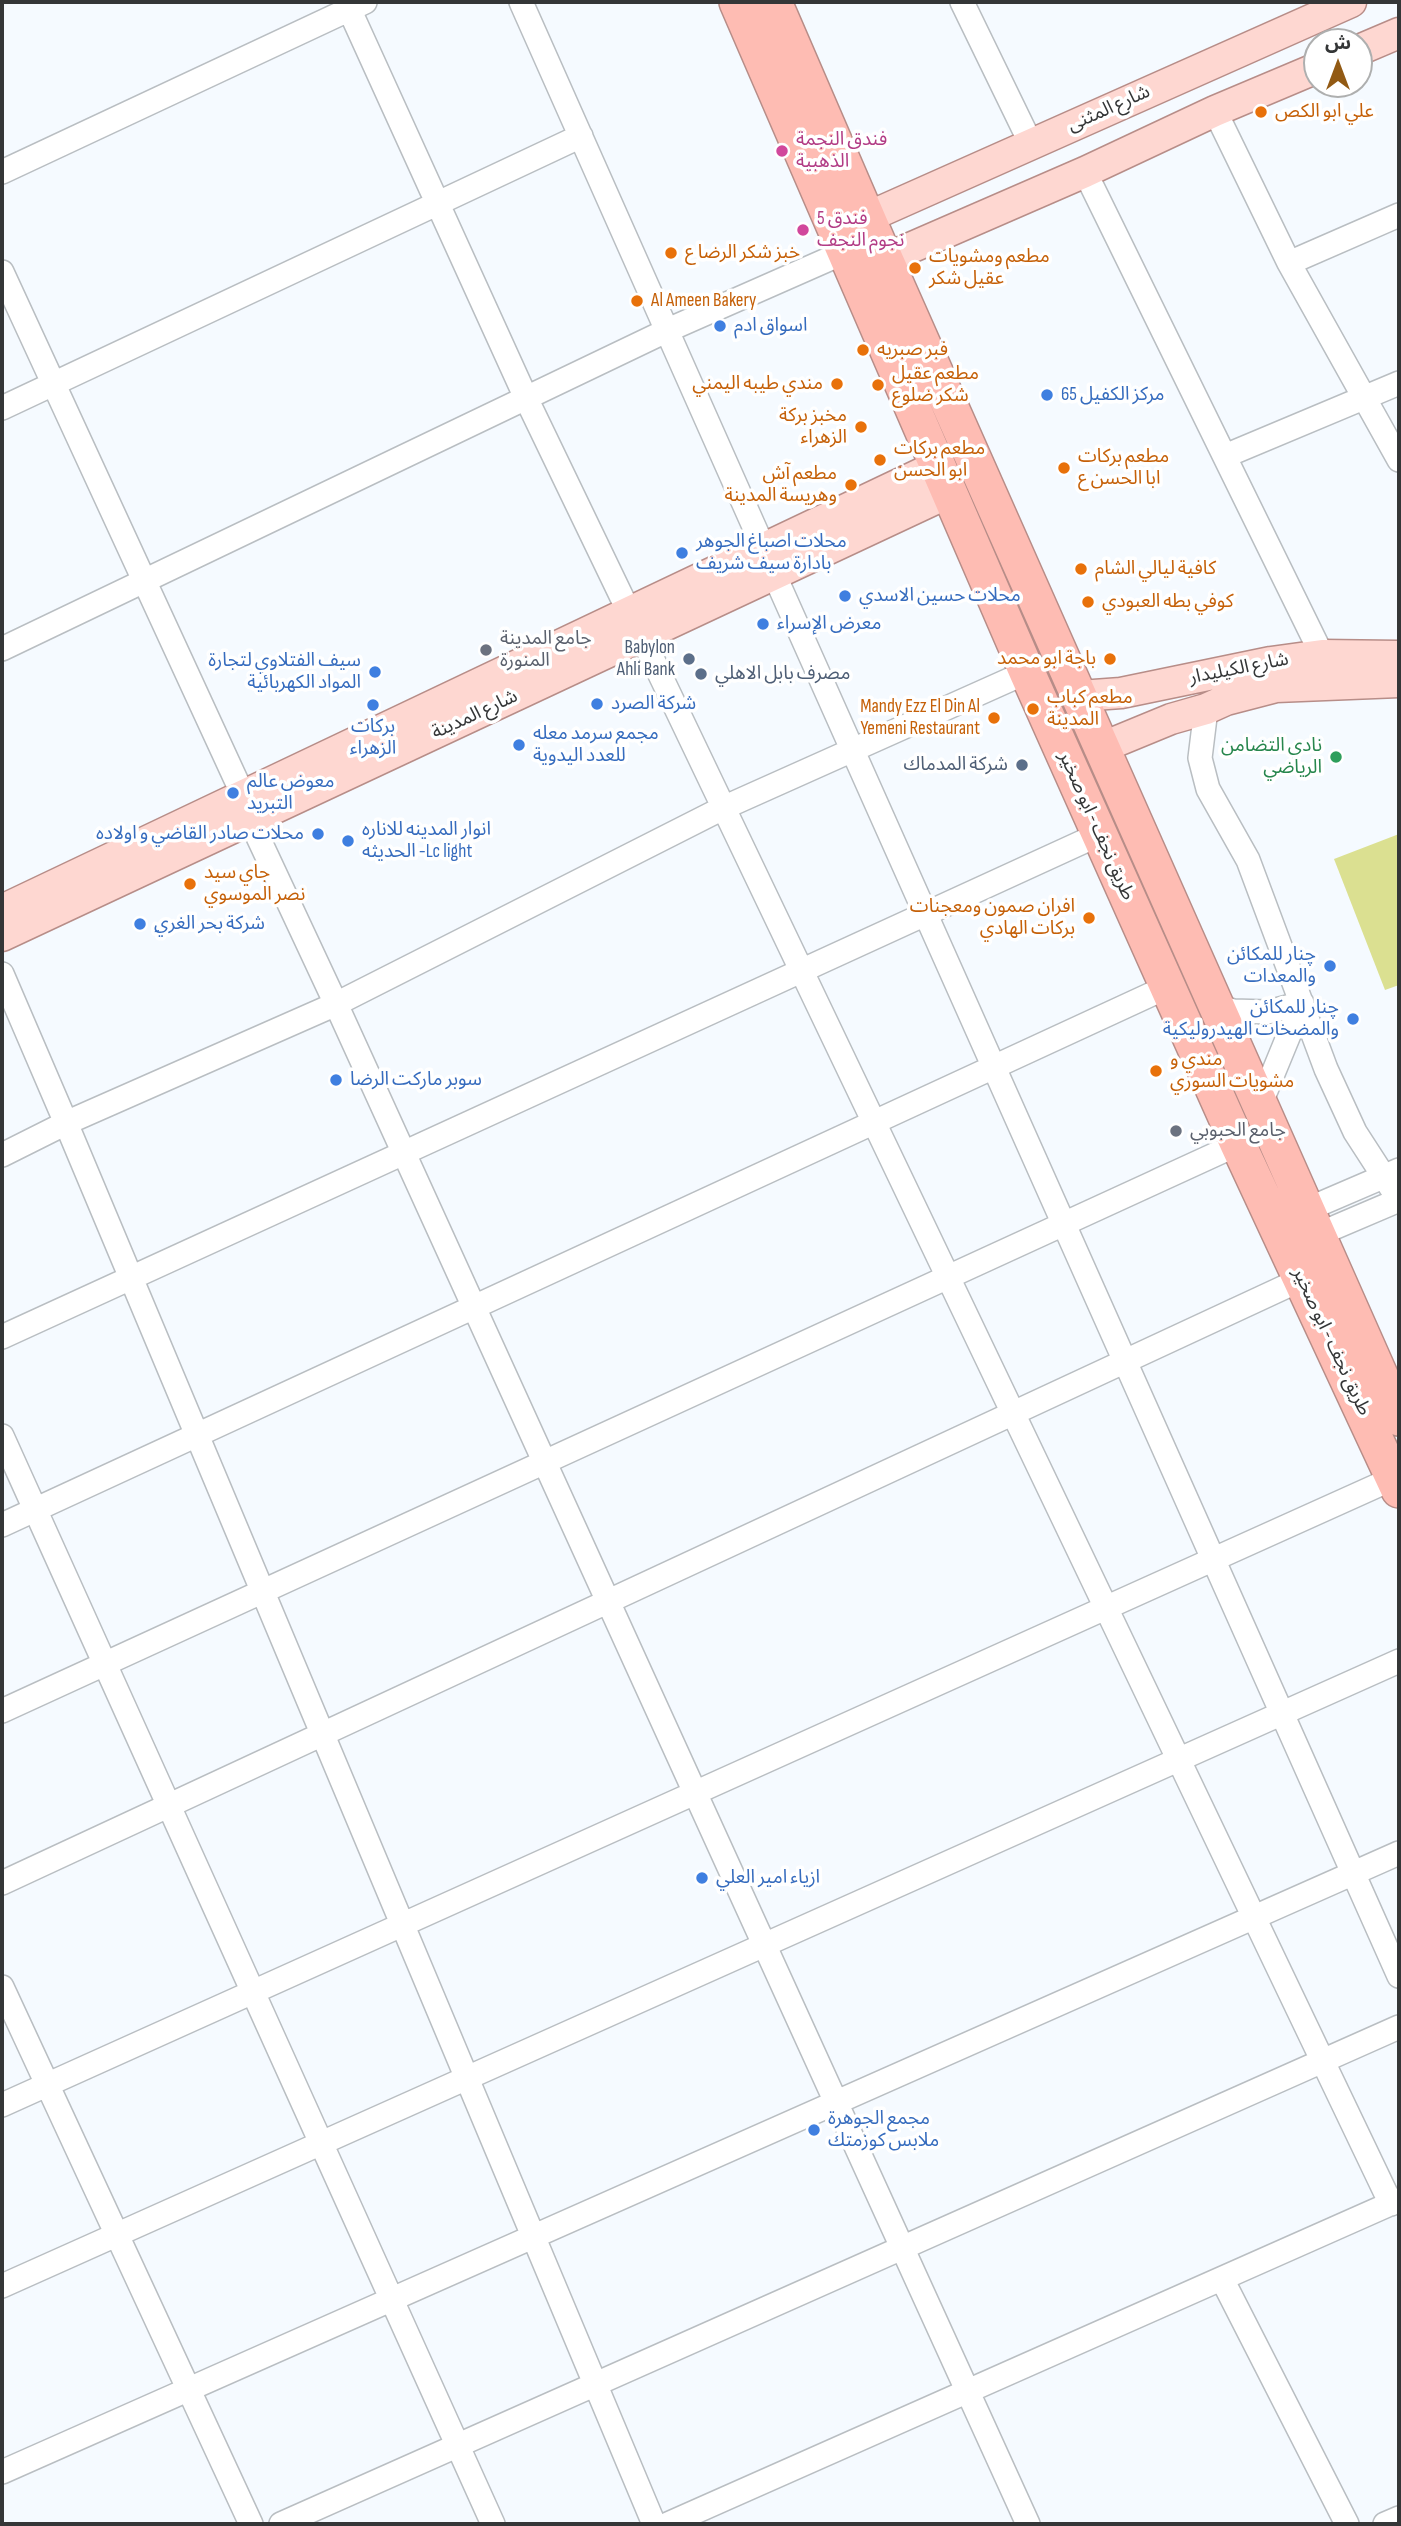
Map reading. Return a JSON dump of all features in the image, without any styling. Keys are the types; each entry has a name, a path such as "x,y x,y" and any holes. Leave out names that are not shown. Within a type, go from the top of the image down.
{"highway":[{"name":"طريق نجف - ابو صخير","path":"737,2 1027,672 1167,987 1397,1484"},
{"name":"طريق نجف - ابو صخير","path":"775,2 885,259 1399,1418"}],"main road":[{"name":"شارع المثنى","path":"868,218 1031,144 1309,10 1351,2"},
{"path":"1373,44 1399,33"},
{"path":"885,259 1303,74"},
{"name":"شارع المدينة","path":"2,936 247,808 943,479"},
{"name":"شارع الكيليدار","path":"1080,696 1121,693 1271,662 1322,655 1399,656"},
{"name":"شارع الكيليدار","path":"1102,747 1226,700 1276,687 1399,682"},
{"name":"شارع المدينة","path":"2,910 247,808"}],"street":[{"path":"521,2 1399,1976"},
{"path":"962,2 1031,144"},
{"path":"2,172 353,4 437,204 526,398 1323,2061 1395,2202 668,2524"},
{"path":"1215,111 1289,263 1399,460"},
{"path":"2,408 581,136"},
{"path":"1085,172 1322,655"},
{"path":"1289,263 1399,215"},
{"path":"2,649 668,330 845,253"},
{"path":"2,272 1028,2524"},
{"path":"1225,456 1399,383"},
{"path":"2,1155 66,1123 336,1004 723,808 1027,672"},
{"path":"1206,709 1200,758 1208,789 1248,860 1326,1069 1355,1132 1392,1173 1399,1200 1311,1222"},
{"path":"2,1337 1100,834"},
{"path":"2,974 654,2524"},
{"path":"2,1525 1167,987"},
{"path":"1217,1006 1233,1011 1268,1012 1302,1003"},
{"path":"1260,1105 1302,1003"},
{"path":"2,1711 1238,1143"},
{"path":"1311,1222 1392,1173"},
{"path":"2,1883 1302,1279"},
{"path":"2,1436 493,2524"},
{"path":"2,2105 1213,1559 1397,1484"},
{"path":"2,2286 1399,1661"},
{"path":"2,2472 1399,1853"},
{"path":"2,1987 251,2524"},
{"path":"281,2524 1399,2027"},
{"path":"1222,2279 1347,2524"},
{"path":"1385,2524 1399,2518"}],"green space":[{"path":"1399,834 1399,985 1385,990 1334,859"}],"place":[{"name":"علي ابو الكص","path":"1261,112"},
{"name":"فندق النجمة الذهبية","path":"782,151"},
{"name":"فندق 5 نجوم النجف","path":"803,230"},
{"name":"خبز شكر الرضا ع","path":"671,253"},
{"name":"مطعم ومشويات عقيل شكر","path":"915,268"},
{"name":"Al Ameen Bakery","path":"637,301"},
{"name":"اسواق ادم","path":"720,326"},
{"name":"فبر صبريه","path":"863,350"},
{"name":"مندي طيبه اليمني","path":"837,384"},
{"name":"مطعم عقيل شكر ضلوع","path":"878,385"},
{"name":"مركز الكفيل 65","path":"1047,395"},
{"name":"مخبز بركة الزهراء","path":"861,427"},
{"name":"مطعم بركات ابو الحسن","path":"880,460"},
{"name":"مطعم بركات ابا الحسن ع","path":"1064,468"},
{"name":"مطعم آش وهريسة المدينة","path":"851,485"},
{"name":"محلات اصباغ الجوهر بادارة سيف شريف","path":"682,553"},
{"name":"كافية ليالي الشام","path":"1081,569"},
{"name":"محلات حسين الاسدي","path":"845,596"},
{"name":"كوفي بطه العبودي","path":"1088,602"},
{"name":"معرض الإسراء","path":"763,624"},
{"name":"جامع المدينة المنورة","path":"486,650"},
{"name":"Babylon Ahli Bank","path":"689,659"},
{"name":"باجة ابو محمد","path":"1110,659"},
{"name":"سيف الفتلاوي لتجارة المواد الكهربائية","path":"375,672"},
{"name":"مصرف بابل الاهلي","path":"701,674"},
{"name":"شركة الصرد","path":"597,704"},
{"name":"بركات الزهراء","path":"373,705"},
{"name":"مطعم كباب المدينة","path":"1033,709"},
{"name":"Mandy Ezz El Din Al Yemeni Restaurant","path":"994,718"},
{"name":"مجمع سرمد معله للعدد اليدوية","path":"519,745"},
{"name":"نادي التضامن الرياضي","path":"1336,757"},
{"name":"شركة المدماك","path":"1022,765"},
{"name":"معوض عالم التبريد","path":"233,793"},
{"name":"محلات صادر القاضي و اولاده","path":"318,834"},
{"name":"انوار المدينه للاناره الحديثه -Lc light","path":"348,841"},
{"name":"جاي سيد نصر الموسوي","path":"190,884"},
{"name":"افران صمون ومعجنات بركات الهادي","path":"1089,918"},
{"name":"ِشركة بحر الغري","path":"140,924"},
{"name":"چنار للمكائن والمعدات","path":"1330,966"},
{"name":"چنار للمكائن والمضخات الهيدروليكية","path":"1353,1019"},
{"name":"مندي و مشويات السوري","path":"1156,1071"},
{"name":"سوبر ماركت الرضا","path":"336,1080"},
{"name":"جامع الحبوبي","path":"1176,1131"},
{"name":"ازياء امير العلي","path":"702,1878"},
{"name":"مجمع الجوهرة ملابس كوزمتك","path":"814,2130"}]}
